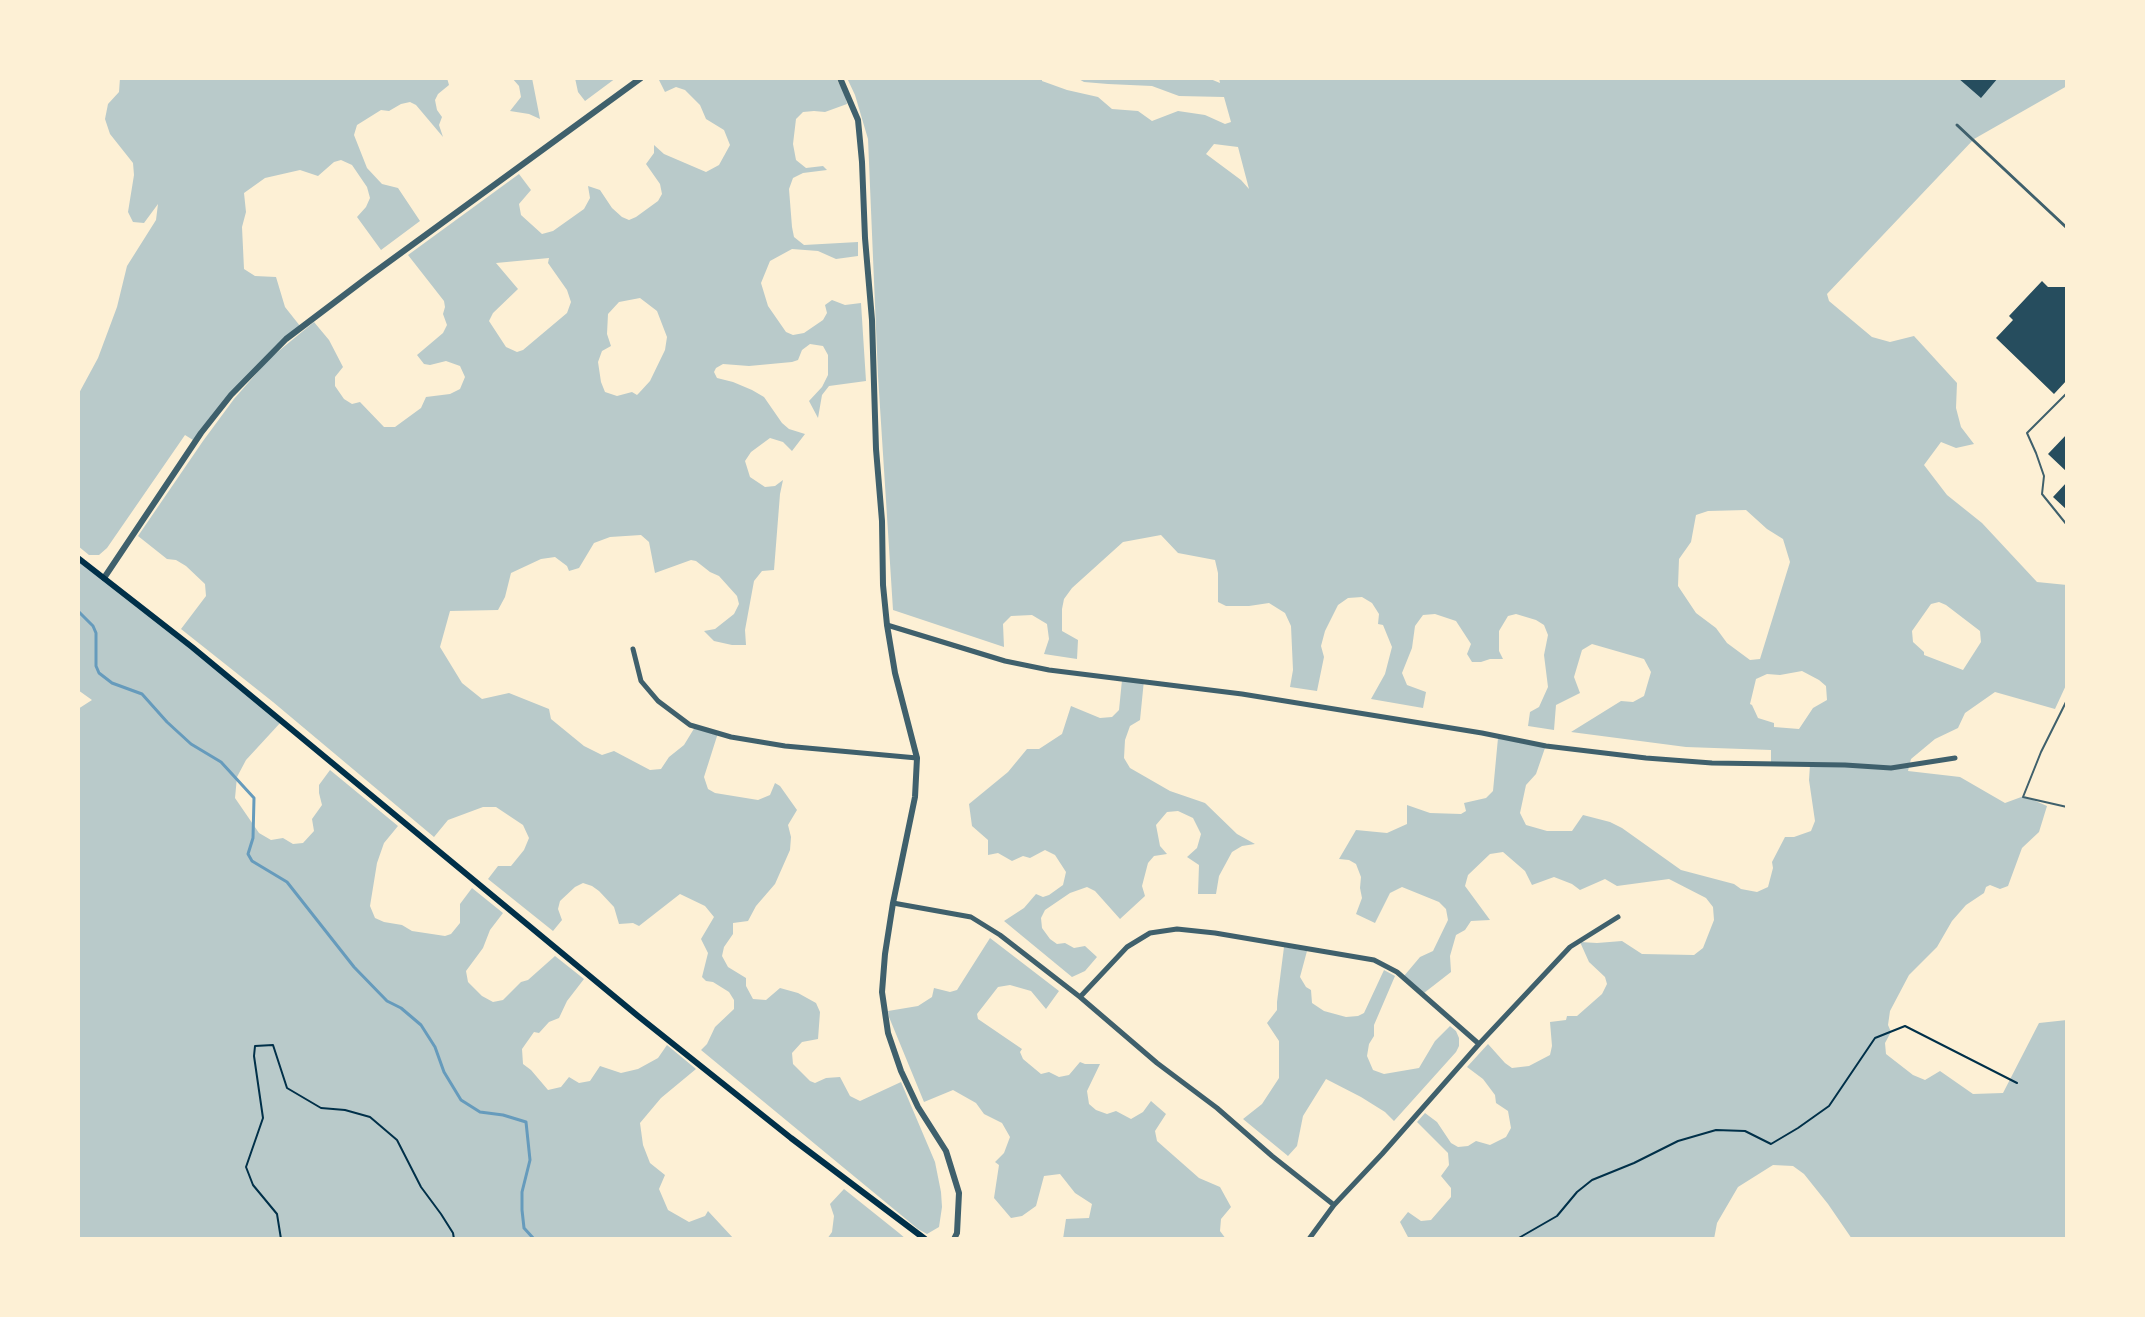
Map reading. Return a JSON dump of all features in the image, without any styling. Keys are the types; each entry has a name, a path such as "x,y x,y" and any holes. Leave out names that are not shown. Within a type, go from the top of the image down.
{"main road":[{"path":"78,558 192,647 674,1044 791,1138 925,1239"}],"street":[{"path":"104,578 201,433 231,395 286,339 641,78"},
{"path":"840,78 858,120 862,162 887,625 895,673 917,758 915,797 893,903 882,992 888,1033 901,1071 918,1107 946,1151 959,1193 954,1239"},
{"path":"1957,125 2067,228"},
{"path":"887,625 1005,661 1049,670 1242,694 1482,733 1542,746 1712,763 1891,768 1955,758"},
{"path":"633,649 641,681 658,701 690,725 731,737 785,746 917,758"},
{"path":"893,903 971,917 1000,935 1334,1205"},
{"path":"1309,1239 1334,1205 1570,947 1618,917"},
{"path":"1080,997 1127,947 1150,933 1177,929 1215,933 1374,960 1397,972 1479,1044"}],"lane":[{"path":"2067,393 2027,433 2044,476 2042,494 2067,525"},
{"path":"2067,700 2023,797 2067,807"}],"path":[{"path":"1517,1239 1557,1216 1592,1180 1678,1141 1716,1130 1745,1131 1771,1144 1829,1106 1875,1038 1905,1026 2017,1083"},
{"path":"281,1239 277,1214 253,1185 246,1167 263,1118 255,1046 273,1045 287,1088 321,1108 370,1117 397,1140 421,1187 441,1214 454,1239"}],"shaded area":[{"path":"120,78 447,78 449,85 435,100 442,117 439,125 443,137 410,102 389,111 381,110 357,125 354,135 367,168 382,184 398,188 420,221 381,250 357,217 370,198 367,187 352,165 341,160 318,176 300,170 265,178 244,193 244,269 255,276 276,277 285,307 300,326 193,440 185,435 107,548 99,555 89,555 78,546 78,395 98,358 117,307 127,266 156,220 158,204 144,223 133,222 128,212 133,163 110,134 105,119 108,104 119,92"},
{"path":"512,78 532,78 540,119 510,111 521,97 519,86"},
{"path":"575,78 616,78 585,101 578,92"},
{"path":"658,78 836,78 847,104 825,112 803,112 796,119 793,144 796,160 806,168 823,166 827,170 803,173 793,178 789,189 792,227 794,237 804,245 858,242 858,256 836,259 818,251 792,249 770,261 761,283 768,306 786,332 793,335 804,333 823,320 827,313 825,305 832,300 845,305 861,303 866,381 829,386 822,395 818,418 809,401 828,375 828,355 823,346 810,344 802,350 798,360 792,362 749,366 723,364 714,372 717,378 764,397 782,423 805,434 792,451 783,442 770,438 751,452 745,461 750,477 765,487 775,486 783,480 774,570 762,571 754,581 745,630 746,645 714,641 704,631 715,629 734,614 739,604 737,596 719,576 691,560 655,573 649,542 641,535 610,537 594,543 579,568 569,571 555,557 541,559 511,573 498,610 450,611 440,647 462,683 482,699 509,693 549,709 551,719 584,746 602,755 614,751 650,770 661,769 669,757 684,745 695,727 718,733 704,777 708,789 715,793 758,800 770,795 775,783 780,786 797,810 788,825 790,850 775,884 748,921 733,923 733,934 722,956 728,967 746,978 746,986 753,999 766,1000 780,988 816,1003 820,1012 818,1039 802,1042 792,1053 793,1064 810,1081 815,1083 840,1077 850,1096 860,1101 901,1082 935,1162 941,1192 939,1227 927,1234 701,1050 715,1027 734,1009 734,1000 729,992 702,977 708,953 701,939 714,917 705,906 680,894 639,926 619,924 614,907 599,891 583,883 560,901 558,909 562,920 553,931 488,879 498,866 511,866 524,850 529,838 523,825 496,807 483,807 448,820 434,837 181,629 206,596 205,584 186,566 167,559 138,536 234,399 269,359 314,322 329,340 343,367 335,377 335,386 344,399 352,404 360,402 384,427 395,427 421,408 426,397 450,394 460,389 465,377 460,366 446,361 424,364 417,355 443,333 447,325 443,314 444,301 408,255 519,174 531,190 519,204 521,215 542,234 553,231 584,209 590,198 588,186 600,190 612,208 629,220 658,201 662,194 660,184 646,164 654,153 654,145 664,154 706,172 719,165 730,145 724,130 706,119 700,105 685,90 676,87 665,92","holes":["549,258 548,263 567,290 571,302 567,313 517,352 506,347 489,321 493,313 518,289 496,263","640,298 657,311 667,337 665,350 650,381 637,395 632,392 617,396 605,392 598,362 602,351 611,346 607,334 608,314 619,302"]},
{"path":"847,78 1042,78 1042,81 1067,90 1098,97 1112,109 1138,111 1152,121 1178,111 1205,115 1225,124 1231,122 1224,97 1179,96 1152,86 1084,82 1077,78 1208,78 1220,83 1219,78 2067,78 2067,86 1974,139 1827,294 1829,301 1872,337 1890,342 1914,336 1957,383 1956,408 1961,427 1974,444 1956,448 1941,442 1924,465 1947,495 1982,523 2037,582 2067,585 2067,683 2055,709 1995,692 1965,713 1958,728 1935,739 1911,759 1908,771 1960,777 2005,803 2024,796 2047,806 2039,832 2022,848 2008,886 2000,889 1990,885 1986,887 1984,893 1966,905 1952,921 1937,947 1909,975 1890,1011 1888,1025 1891,1032 1885,1043 1886,1054 1913,1075 1925,1080 1940,1071 1973,1094 2003,1093 2039,1023 2067,1020 2067,1239 1852,1239 1804,1174 1793,1166 1773,1165 1738,1187 1717,1223 1714,1239 1409,1239 1400,1222 1408,1212 1421,1221 1431,1220 1451,1197 1451,1188 1441,1176 1449,1165 1448,1153 1417,1122 1425,1113 1458,1147 1476,1141 1490,1145 1506,1137 1511,1128 1508,1111 1496,1103 1495,1095 1483,1079 1467,1067 1488,1044 1512,1068 1529,1066 1550,1055 1550,1022 1577,1016 1602,994 1607,984 1605,977 1589,962 1580,942 1622,941 1642,954 1694,955 1703,948 1714,920 1713,907 1706,898 1669,879 1617,886 1605,879 1580,890 1554,877 1532,885 1525,871 1503,852 1490,854 1468,875 1465,886 1490,920 1471,921 1465,930 1456,935 1450,956 1451,972 1424,993 1404,976 1420,957 1433,951 1448,920 1446,909 1439,902 1402,887 1390,893 1375,923 1356,914 1362,898 1361,877 1356,864 1339,859 1356,830 1387,833 1407,824 1407,805 1430,813 1461,814 1466,811 1464,803 1486,798 1493,791 1498,738 1546,745 1536,774 1526,785 1520,813 1526,825 1547,831 1572,831 1583,815 1610,822 1681,870 1757,892 1768,887 1772,862 1785,837 1811,831 1815,821 1810,765 1771,762 1771,750 1686,747 1571,732 1621,701 1633,702 1644,696 1651,672 1644,659 1592,644 1582,650 1574,677 1580,693 1556,705 1554,730 1528,726 1530,712 1539,707 1548,687 1544,655 1548,635 1544,625 1516,614 1508,616 1499,631 1499,651 1503,659 1481,662 1472,662 1467,654 1471,644 1456,621 1435,614 1423,615 1415,626 1412,648 1402,673 1407,685 1426,692 1423,708 1371,699 1385,674 1392,647 1383,625 1378,624 1379,614 1372,603 1362,597 1348,598 1338,605 1325,631 1321,646 1324,657 1317,691 1290,687 1293,670 1291,626 1285,613 1269,603 1226,606 1218,602 1215,560 1178,553 1161,535 1123,542 1064,599 1062,631 1078,640 1077,659 1044,654 1049,639 1047,624 1032,615 1011,616 1003,624 1004,647 893,610 878,376 868,139","holes":["1214,144 1238,147 1249,189 1206,154","1746,510 1783,539 1790,562 1760,659 1750,660 1727,643 1716,628 1696,613 1678,586 1679,559 1691,542 1696,515 1708,511","1939,602 1946,605 1980,631 1981,642 1963,670 1924,655 1913,642 1912,631 1931,604","1802,671 1826,686 1827,700 1813,708 1799,729 1774,727 1774,723 1758,718 1750,704 1756,679 1767,674"]},
{"path":"78,557 281,722 246,760 237,777 235,798 259,833 271,840 283,838 293,844 303,843 314,831 312,819 322,805 319,785 330,770 398,826 384,843 377,863 370,906 375,918 412,931 445,936 451,934 460,923 460,904 472,888 503,913 466,971 468,982 482,996 493,1002 503,1000 555,956 584,979 567,1001 559,1018 549,1022 539,1033 534,1032 522,1049 523,1064 548,1090 561,1087 569,1077 579,1083 590,1081 600,1066 621,1073 638,1069 658,1058 667,1045 696,1069 661,1098 640,1123 643,1145 650,1163 665,1175 659,1189 668,1210 689,1222 705,1216 708,1211 734,1239 78,1239 78,709 92,700 78,690"},
{"path":"1122,680 1144,680 1140,720 1130,726 1125,740 1124,758 1130,768 1170,791 1205,803 1237,834 1255,844 1232,852 1219,876 1216,894 1198,894 1199,865 1187,857 1197,848 1201,834 1193,818 1178,811 1167,812 1156,825 1160,846 1167,854 1154,856 1148,863 1142,886 1145,896 1120,919 1095,891 1087,887 1070,893 1045,910 1041,918 1042,928 1050,939 1074,948 1085,946 1097,957 1085,971 1072,977 1004,921 1024,908 1036,894 1043,897 1049,895 1063,885 1066,872 1055,855 1045,850 1030,858 1023,856 1012,861 998,853 988,855 988,840 972,826 969,804 1008,772 1027,749 1039,749 1062,734 1071,706 1100,718 1112,717 1119,710"},
{"path":"990,938 1059,991 1046,1009 1031,991 1010,985 998,987 977,1014 978,1019 1022,1049 1023,1059 1041,1074 1049,1072 1059,1077 1069,1075 1080,1062 1100,1064 1087,1091 1089,1104 1096,1110 1107,1114 1116,1111 1131,1119 1143,1112 1151,1101 1166,1114 1155,1131 1157,1141 1199,1178 1220,1187 1231,1207 1221,1219 1220,1231 1226,1239 1063,1239 1066,1219 1089,1218 1092,1204 1075,1193 1060,1174 1044,1176 1036,1206 1022,1216 1011,1218 994,1198 999,1165 995,1162 1004,1153 1010,1137 1002,1123 984,1114 976,1103 953,1090 924,1102 888,1011 918,1006 932,997 934,988 950,992 957,990"},
{"path":"1284,947 1307,951 1300,977 1311,990 1312,1003 1324,1011 1346,1017 1364,1013 1384,970 1395,976 1369,1044 1367,1056 1373,1070 1384,1074 1419,1068 1435,1041 1450,1026 1459,1038 1456,1052 1394,1121 1361,1097 1326,1079 1303,1116 1297,1146 1288,1156 1243,1119 1262,1104 1279,1078 1279,1041 1267,1023 1277,1010"},
{"path":"844,1189 906,1239 827,1239 832,1232 834,1216 830,1204"}],"building":[{"path":"1958,78 1998,78 1981,98"},
{"path":"2042,281 2048,287 2067,287 2067,380 2054,394 1996,338 2013,320 2009,316"},
{"path":"2067,434 2067,472 2048,454"},
{"path":"2067,482 2067,510 2053,497"}],"waterway":[{"path":"78,611 96,633 96,666 99,673 112,683 142,694 191,744 221,762 254,798 253,838 248,854 252,861 287,882 354,967 387,1001 421,1025 461,1100 480,1112 526,1122 530,1160 522,1192 522,1210 524,1228 534,1239"}]}
